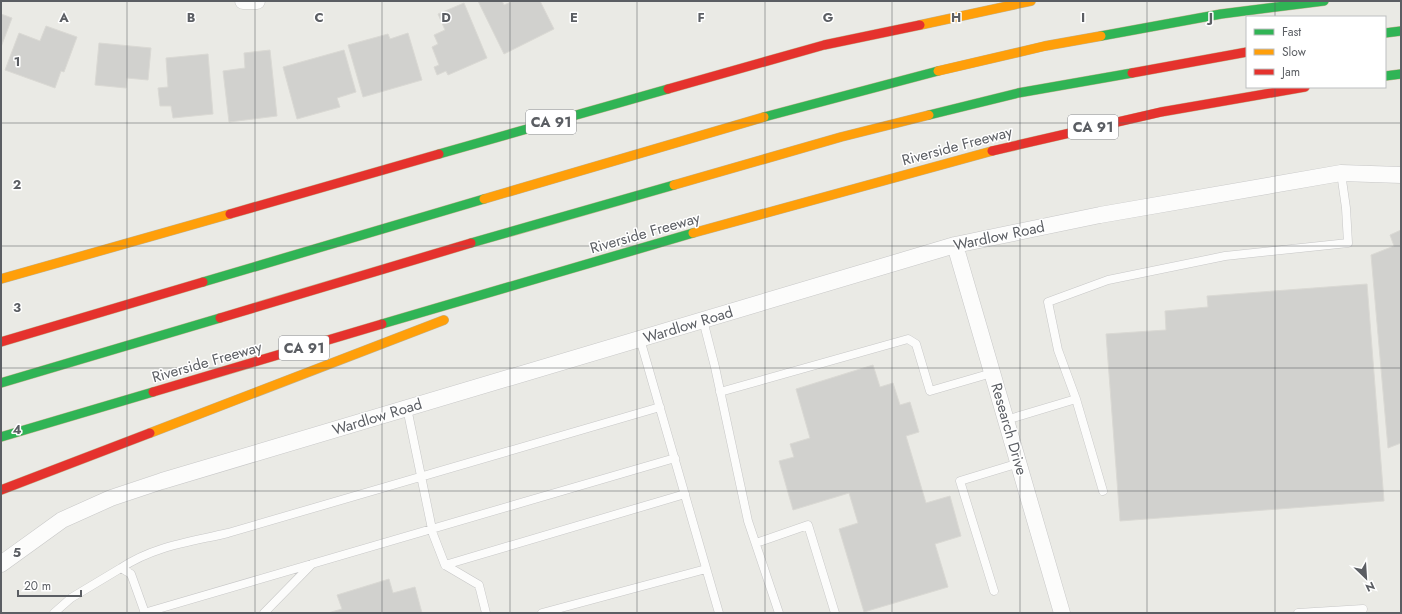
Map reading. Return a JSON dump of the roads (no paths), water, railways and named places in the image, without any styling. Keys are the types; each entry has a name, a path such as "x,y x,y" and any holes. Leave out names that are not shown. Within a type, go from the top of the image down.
{"highway":[{"name":"CA 91","path":"1,279 824,45 1031,1"},
{"path":"1,342 772,114 915,76 1045,46 1222,14 1324,1"},
{"path":"1386,33 1401,31"},
{"path":"1,383 396,265 841,136 1018,93 1246,52"},
{"path":"1386,76 1401,74"},
{"name":"Riverside Freeway","path":"1,437 606,258 883,180 1040,138 1231,97 1298,88"},
{"path":"495,301 606,258"},
{"path":"1,490 451,318"}],"street":[{"path":"243,1 257,1"},
{"name":"Wardlow Road","path":"1,564 62,520 112,498 162,481 955,245 1100,215 1341,173 1401,175"},
{"name":"Research Drive","path":"955,245 1062,613"}],"lane":[{"path":"1103,491 1076,399 1058,350 1048,302 1108,280 1217,258 1348,243 1346,208 1341,173"},
{"path":"703,320 748,520 780,613"},
{"path":"640,339 719,613"},
{"path":"720,392 908,340 916,344 930,391 992,372"},
{"path":"1006,420 1076,399"},
{"path":"54,613 71,598 136,558 172,545 228,533 421,475 660,407"},
{"path":"407,408 432,529 445,565 479,585 486,613"},
{"path":"121,568 131,574 144,613 675,458"},
{"path":"994,591 960,481 1018,463"},
{"path":"445,565 685,494"},
{"path":"756,543 808,525 835,613"},
{"path":"264,613 312,564"},
{"path":"542,613 706,569"},
{"path":"1298,613 1363,609"}]}
